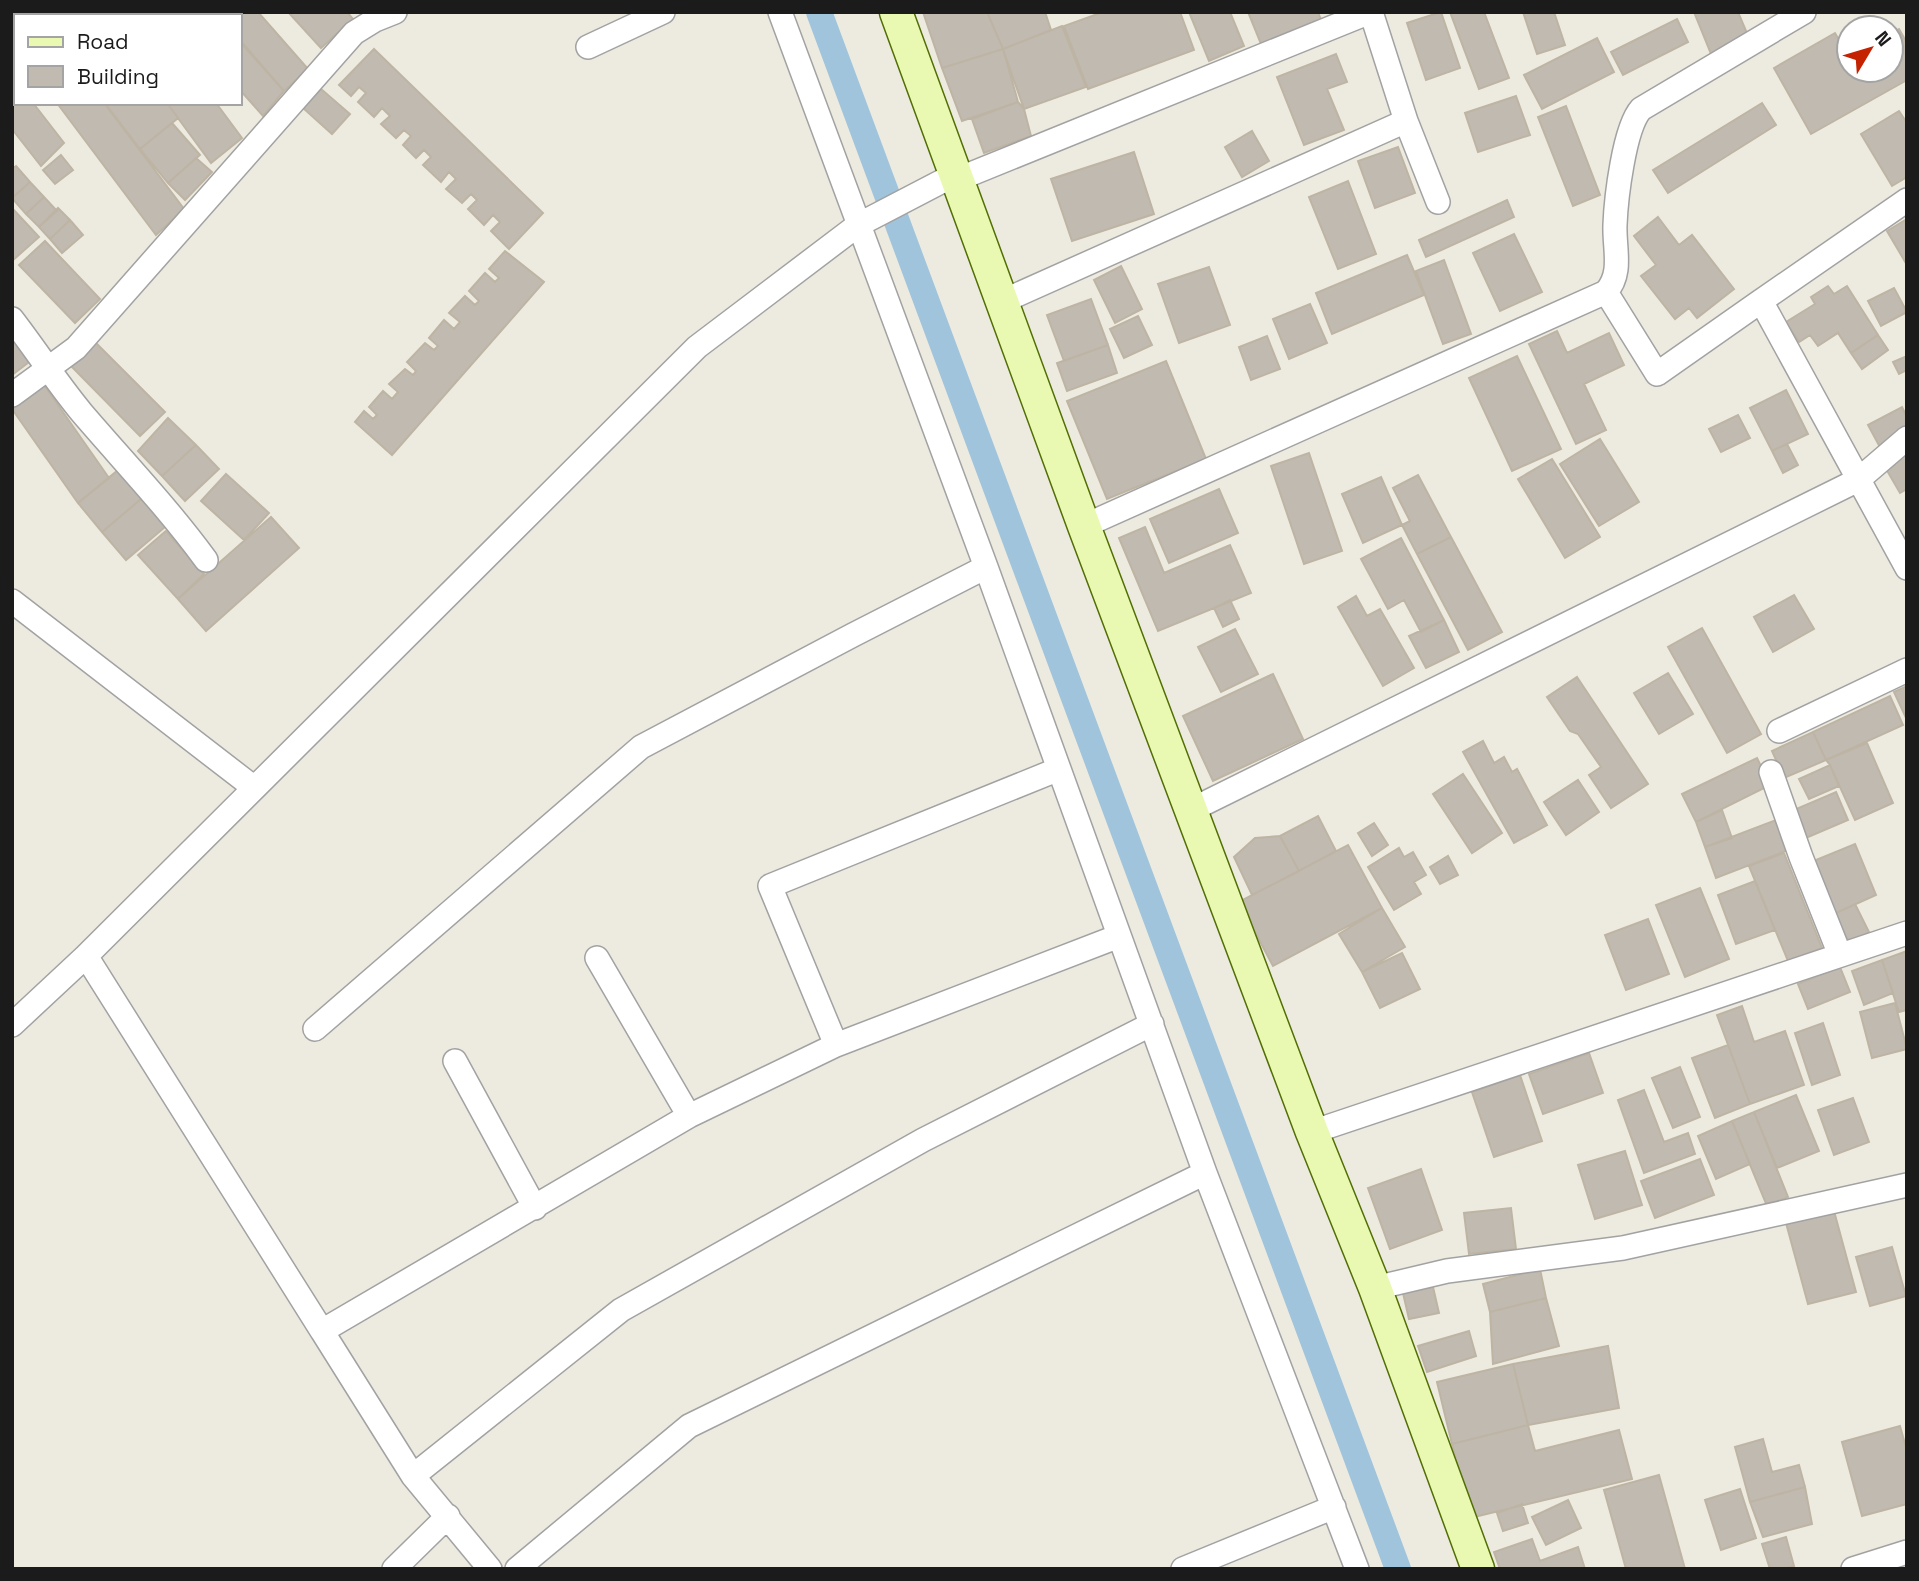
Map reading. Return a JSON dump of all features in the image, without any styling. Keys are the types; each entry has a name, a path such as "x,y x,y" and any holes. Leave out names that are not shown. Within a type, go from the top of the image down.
{"street":[{"path":"12,396 76,348 354,33 374,20 395,12"},
{"path":"588,47 663,12"},
{"path":"780,12 986,568 1205,1173 1357,1569"},
{"path":"896,12 1084,526 1312,1132 1375,1288 1478,1569"},
{"path":"12,1025 86,956 697,347 858,225 955,177 1371,12 1406,121 1438,202"},
{"path":"1084,526 1606,292 1615,282 1617,271 1615,224 1626,147 1637,114 1641,109 1804,12"},
{"path":"1001,302 1406,121"},
{"path":"1606,292 1657,374 1907,200"},
{"path":"1761,302 1907,568"},
{"path":"12,319 47,369 120,457 173,515 206,560"},
{"path":"1191,810 1858,480 1907,438"},
{"path":"315,1029 641,747 852,635 986,568"},
{"path":"12,601 253,787"},
{"path":"1779,731 1907,670"},
{"path":"836,1045 770,886 1059,769"},
{"path":"1771,772 1840,955"},
{"path":"1312,1132 1907,933"},
{"path":"322,1331 689,1116 836,1045 1119,936"},
{"path":"86,956 413,1476 490,1569"},
{"path":"597,958 689,1116"},
{"path":"413,1476 621,1310 923,1140 1152,1024"},
{"path":"455,1061 535,1208"},
{"path":"517,1569 689,1426 1205,1173"},
{"path":"1375,1288 1447,1270 1623,1248 1907,1185"},
{"path":"1183,1569 1334,1507"},
{"path":"394,1569 447,1516"},
{"path":"1853,1569 1907,1552"}],"building":[{"path":"35,12 36,14 17,14"},
{"path":"35,12 102,14 36,14"},
{"path":"100,12 150,14 102,14"},
{"path":"169,12 214,14 170,14"},
{"path":"215,12 258,12 308,69 284,91 242,42 242,14"},
{"path":"288,12 347,12 353,19 321,48"},
{"path":"923,12 987,12 1003,49 942,68"},
{"path":"987,12 1045,12 1051,30 1003,49"},
{"path":"1103,12 1180,12 1194,50 1088,89 1064,26"},
{"path":"1189,12 1230,12 1244,46 1209,61"},
{"path":"1248,12 1318,12 1321,20 1261,44"},
{"path":"1441,12 1460,68 1426,80 1407,23"},
{"path":"1450,12 1484,12 1509,78 1479,89"},
{"path":"1523,12 1554,12 1565,45 1537,54"},
{"path":"1694,12 1738,12 1749,38 1711,54"},
{"path":"14,16 14,46 12,43"},
{"path":"1677,19 1688,42 1623,75 1611,52"},
{"path":"1062,26 1086,87 1024,109 1003,49"},
{"path":"1835,33 1835,84 1900,84 1811,134 1774,68"},
{"path":"1597,38 1614,72 1542,109 1524,75"},
{"path":"1905,40 1907,43 1905,81"},
{"path":"242,44 284,91 263,116 242,92"},
{"path":"374,49 543,213 509,249 491,231 500,222 493,215 484,225 468,209 477,200 471,194 462,203 446,189 456,179 449,172 441,182 423,165 431,157 424,150 416,158 403,145 411,136 404,130 396,138 381,124 390,116 382,108 374,117 358,102 366,93 359,87 351,96 339,85"},
{"path":"1003,49 1018,102 962,121 942,68"},
{"path":"1336,54 1347,82 1327,89 1344,130 1304,145 1277,77"},
{"path":"12,78 14,105 35,105 64,143 41,166 12,129"},
{"path":"321,89 350,114 332,134 303,108"},
{"path":"1516,96 1530,135 1478,152 1465,113"},
{"path":"1018,102 1024,109 1031,136 984,153 972,119"},
{"path":"1762,103 1776,125 1668,193 1653,170"},
{"path":"58,105 106,105 184,209 156,235"},
{"path":"107,105 168,105 178,118 140,149"},
{"path":"168,105 217,105 242,138 211,163"},
{"path":"1566,106 1600,195 1573,206 1538,117"},
{"path":"1899,111 1907,123 1907,177 1892,186 1861,134"},
{"path":"172,123 200,155 168,183 140,149"},
{"path":"1252,131 1269,161 1242,177 1225,147"},
{"path":"1398,147 1415,193 1375,208 1358,161"},
{"path":"1134,152 1154,214 1072,241 1051,179"},
{"path":"61,155 73,170 55,184 43,170"},
{"path":"196,158 212,172 185,200 168,183"},
{"path":"16,166 30,182 12,198 12,169"},
{"path":"1348,181 1376,254 1338,269 1309,197"},
{"path":"30,182 44,197 26,214 12,198"},
{"path":"44,197 57,211 39,227 26,214"},
{"path":"1507,200 1514,217 1426,257 1419,240"},
{"path":"12,208 39,237 12,261"},
{"path":"58,208 70,220 50,239 39,227"},
{"path":"1658,217 1679,245 1692,235 1734,289 1697,318 1689,308 1675,319 1641,276 1656,265 1634,236"},
{"path":"1907,219 1907,265 1887,231"},
{"path":"70,220 83,235 62,253 50,239"},
{"path":"1514,234 1542,292 1500,311 1473,253"},
{"path":"45,241 100,299 75,323 19,265"},
{"path":"505,251 544,282 392,455 355,422 364,411 373,419 377,415 369,407 383,391 392,399 398,392 389,384 405,369 413,375 416,371 407,362 425,343 434,350 438,346 429,338 444,320 454,329 460,322 449,313 465,296 475,305 479,301 469,291 485,273 495,282 499,278 489,269"},
{"path":"1407,255 1424,295 1332,334 1316,293"},
{"path":"1444,260 1471,334 1443,344 1416,271"},
{"path":"1121,266 1142,309 1115,323 1094,280"},
{"path":"1209,267 1230,325 1179,343 1158,284"},
{"path":"1828,286 1834,294 1847,286 1878,335 1851,353 1838,333 1818,346 1810,335 1799,342 1786,322 1815,304 1811,297"},
{"path":"1894,288 1907,312 1881,326 1868,301"},
{"path":"1091,299 1108,345 1064,361 1047,315"},
{"path":"1310,304 1327,343 1289,359 1273,319"},
{"path":"1138,316 1152,345 1124,358 1110,329"},
{"path":"12,331 33,359 12,375"},
{"path":"1557,331 1567,353 1609,333 1624,365 1584,384 1606,430 1576,444 1529,344"},
{"path":"1878,335 1888,350 1862,369 1851,353"},
{"path":"1267,336 1280,369 1251,380 1239,347"},
{"path":"95,342 165,412 140,436 71,366"},
{"path":"1108,345 1117,373 1067,391 1057,363"},
{"path":"1517,356 1561,449 1512,471 1469,378"},
{"path":"1907,356 1907,370 1899,374 1893,362"},
{"path":"1166,361 1206,459 1107,499 1067,401"},
{"path":"42,382 109,478 78,503 12,409"},
{"path":"1786,390 1808,434 1772,451 1750,408"},
{"path":"1902,407 1907,417 1907,438 1882,451 1868,425"},
{"path":"1738,415 1750,438 1721,452 1709,429"},
{"path":"168,418 196,445 162,476 138,451"},
{"path":"1600,439 1639,502 1599,526 1560,464"},
{"path":"1787,444 1798,465 1783,473 1772,451"},
{"path":"196,445 219,469 185,501 162,476"},
{"path":"1907,448 1907,489 1900,493 1882,462"},
{"path":"1309,453 1342,551 1304,564 1271,466"},
{"path":"1552,459 1600,537 1565,558 1518,479"},
{"path":"123,466 147,494 102,532 78,503"},
{"path":"226,474 269,513 244,540 201,501"},
{"path":"1418,475 1451,537 1417,554 1402,525 1410,521 1393,488"},
{"path":"1381,477 1402,525 1363,543 1342,494"},
{"path":"1219,489 1238,533 1169,563 1150,519"},
{"path":"147,494 171,522 126,560 102,532"},
{"path":"271,517 299,548 206,631 178,599"},
{"path":"1145,527 1164,573 1230,545 1251,593 1158,631 1119,538"},
{"path":"166,531 204,574 178,599 138,555"},
{"path":"1451,537 1502,632 1468,650 1417,554"},
{"path":"1401,538 1444,620 1421,632 1404,600 1388,609 1361,559"},
{"path":"1794,595 1814,629 1773,652 1754,617"},
{"path":"1356,596 1367,616 1380,609 1414,668 1383,686 1338,607"},
{"path":"1230,600 1239,619 1223,627 1214,608"},
{"path":"1444,620 1459,652 1426,668 1409,636"},
{"path":"1702,628 1761,734 1727,753 1668,647"},
{"path":"1235,629 1258,674 1221,692 1198,647"},
{"path":"1668,673 1693,714 1659,734 1634,693"},
{"path":"1273,674 1303,739 1213,781 1183,716"},
{"path":"1577,677 1648,784 1611,808 1589,775 1601,767 1578,734 1570,731 1547,697"},
{"path":"1907,686 1907,720 1894,692"},
{"path":"1890,696 1903,725 1826,760 1813,732"},
{"path":"1813,732 1826,760 1784,778 1772,751"},
{"path":"1483,741 1494,763 1504,757 1512,772 1517,769 1547,825 1514,843 1463,752"},
{"path":"1867,743 1893,803 1855,820 1826,760"},
{"path":"1757,758 1770,785 1696,822 1682,794"},
{"path":"1830,765 1839,786 1809,799 1799,779"},
{"path":"1463,774 1502,833 1472,853 1433,794"},
{"path":"1578,780 1599,812 1566,835 1544,802"},
{"path":"1836,792 1848,820 1806,838 1794,810"},
{"path":"1722,810 1732,838 1705,847 1696,822"},
{"path":"1318,816 1336,851 1299,871 1280,836"},
{"path":"1784,817 1796,847 1716,878 1705,847"},
{"path":"1374,823 1388,845 1372,856 1358,833"},
{"path":"1280,836 1299,871 1252,895 1234,857 1255,838"},
{"path":"1855,844 1876,895 1834,914 1811,862"},
{"path":"1348,845 1382,908 1273,966 1239,902"},
{"path":"1399,848 1404,857 1413,852 1426,875 1414,882 1421,894 1394,910 1368,867"},
{"path":"1784,853 1822,948 1788,961 1749,866"},
{"path":"1448,856 1458,875 1440,884 1430,867"},
{"path":"1755,881 1775,930 1736,944 1718,895"},
{"path":"1700,888 1729,959 1685,977 1656,905"},
{"path":"1855,904 1869,932 1849,942 1834,914"},
{"path":"1382,908 1405,947 1362,972 1339,934"},
{"path":"1648,919 1669,974 1626,990 1605,935"},
{"path":"1907,951 1907,1010 1899,1012 1882,960"},
{"path":"1402,953 1420,989 1380,1008 1362,972"},
{"path":"1882,960 1893,993 1864,1005 1852,971"},
{"path":"1840,967 1850,992 1808,1009 1798,984"},
{"path":"1895,1003 1907,1049 1872,1058 1860,1012"},
{"path":"1742,1006 1754,1042 1785,1031 1804,1085 1750,1104 1717,1015"},
{"path":"1823,1023 1840,1075 1812,1085 1795,1033"},
{"path":"1728,1045 1750,1104 1715,1118 1692,1058"},
{"path":"1589,1053 1603,1093 1543,1114 1529,1074"},
{"path":"1680,1067 1700,1117 1673,1128 1652,1078"},
{"path":"1520,1075 1542,1141 1494,1157 1472,1092"},
{"path":"1644,1090 1664,1142 1688,1133 1695,1154 1644,1173 1618,1100"},
{"path":"1796,1095 1819,1151 1777,1168 1754,1112"},
{"path":"1853,1098 1869,1142 1834,1155 1818,1110"},
{"path":"1754,1112 1788,1197 1767,1206 1732,1121"},
{"path":"1732,1121 1750,1164 1716,1179 1698,1136"},
{"path":"1625,1151 1642,1205 1595,1219 1578,1165"},
{"path":"1700,1159 1714,1195 1655,1218 1641,1181"},
{"path":"1421,1169 1442,1230 1390,1249 1368,1188"},
{"path":"1511,1208 1516,1249 1469,1254 1464,1213"},
{"path":"1834,1211 1856,1292 1808,1304 1786,1223"},
{"path":"1892,1247 1906,1296 1870,1306 1856,1257"},
{"path":"1540,1269 1546,1298 1490,1312 1483,1284"},
{"path":"1433,1287 1439,1313 1409,1319 1403,1293"},
{"path":"1546,1298 1559,1346 1493,1364 1490,1312"},
{"path":"1469,1331 1476,1356 1427,1372 1418,1346"},
{"path":"1608,1346 1619,1408 1528,1425 1513,1364"},
{"path":"1513,1364 1528,1425 1452,1444 1437,1382"},
{"path":"1528,1425 1535,1451 1619,1430 1632,1479 1470,1518 1452,1444"},
{"path":"1900,1426 1907,1451 1907,1504 1862,1516 1842,1442"},
{"path":"1763,1439 1772,1472 1799,1465 1805,1487 1750,1502 1735,1447"},
{"path":"1659,1475 1685,1569 1626,1569 1604,1490"},
{"path":"1805,1487 1812,1524 1763,1537 1750,1502"},
{"path":"1740,1489 1756,1538 1721,1550 1705,1500"},
{"path":"1568,1500 1581,1528 1546,1545 1532,1517"},
{"path":"1522,1504 1528,1523 1503,1531 1497,1513"},
{"path":"1786,1537 1794,1566 1770,1569 1762,1544"},
{"path":"1532,1539 1540,1561 1578,1547 1585,1569 1500,1569 1494,1552"}],"waterway":[{"path":"819,12 1398,1569"}]}
